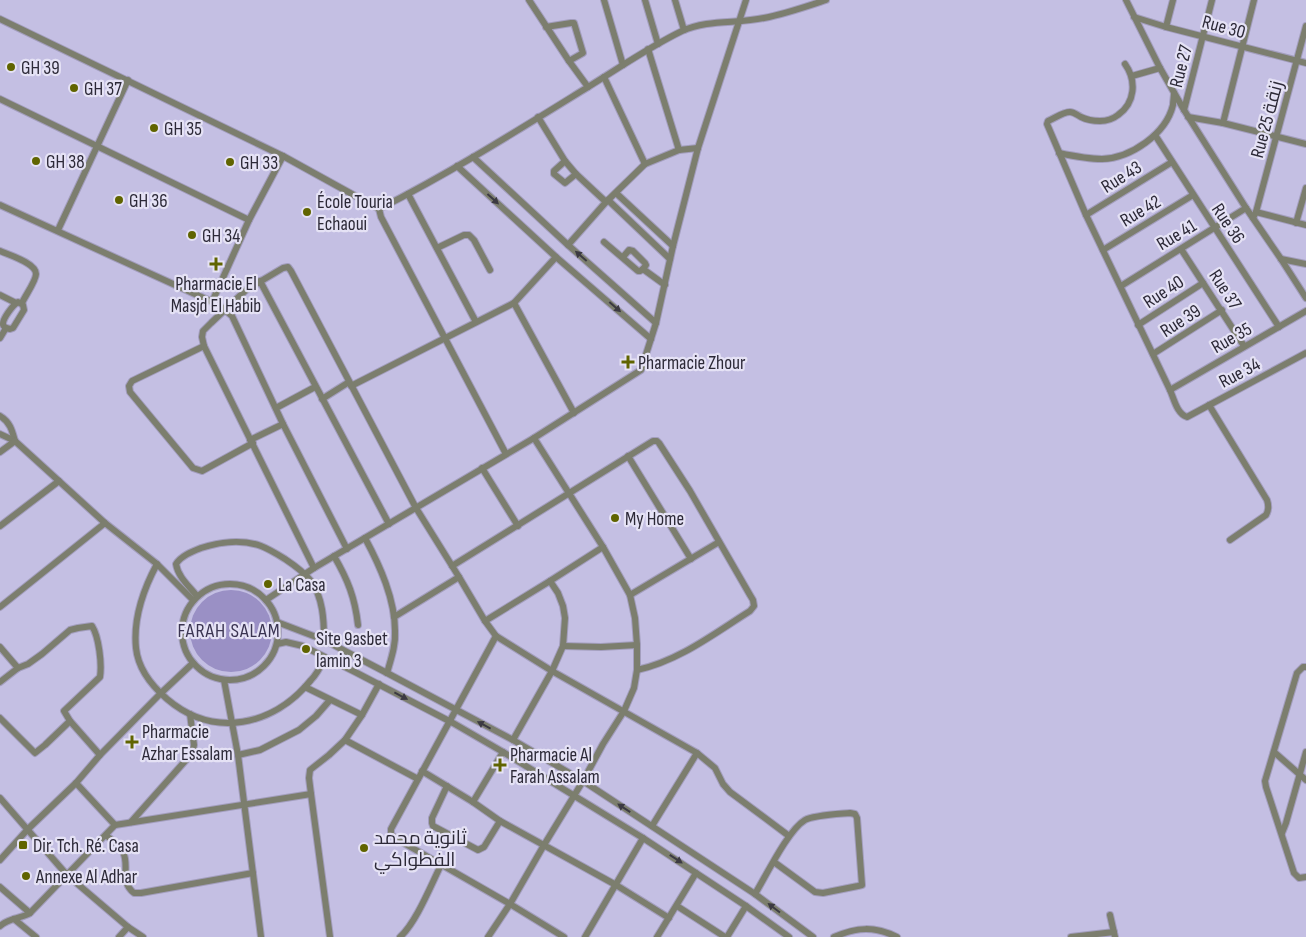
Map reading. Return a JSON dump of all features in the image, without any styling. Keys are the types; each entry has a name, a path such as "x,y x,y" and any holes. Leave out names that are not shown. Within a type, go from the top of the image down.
{"street":[{"path":"529,0 588,87"},
{"path":"604,0 623,64"},
{"path":"645,0 658,44"},
{"path":"675,0 684,30"},
{"path":"266,600 314,568 534,438 641,370 656,323 698,148 746,0"},
{"path":"379,209 457,166 648,49 684,30 713,23 763,18 826,0"},
{"path":"1166,27 1173,0"},
{"name":"Rue 27","path":"1186,114 1212,0"},
{"path":"1223,123 1254,0"},
{"path":"1127,1 1160,68 1186,114 1246,208 1255,215 1306,298"},
{"name":"Rue 30","path":"1134,17 1306,64"},
{"path":"0,19 283,156 379,209 381,217 506,454"},
{"path":"546,27 574,23 583,53 569,61"},
{"name":"Rue 25 زنقة","path":"1255,215 1306,26"},
{"path":"648,49 679,150"},
{"path":"1126,64 1132,76 1134,89 1131,101 1124,111 1114,118 1102,122 1090,121 1069,112 1047,122 1086,215 1170,390"},
{"path":"1132,76 1160,68"},
{"path":"604,77 645,164"},
{"path":"58,230 128,80"},
{"path":"1059,153 1104,159 1129,152 1155,135 1165,121 1172,106 1174,93"},
{"path":"0,99 249,220"},
{"path":"1186,114 1306,144"},
{"path":"538,117 565,161 576,174 670,260"},
{"name":"Rue 36","path":"1155,135 1279,327"},
{"path":"568,244 607,201 645,164 679,150 698,148"},
{"path":"212,302 249,220 283,156"},
{"path":"473,156 656,323"},
{"path":"565,161 554,170 554,174 565,184 576,174"},
{"name":"Rue 43","path":"1086,215 1172,162"},
{"path":"457,166 556,257 651,339"},
{"path":"1296,223 1306,188"},
{"path":"616,193 674,246"},
{"path":"408,194 476,322"},
{"name":"Rue 42","path":"1103,250 1193,195"},
{"path":"0,205 58,230 226,309 243,337 283,424 347,548"},
{"name":"Rue 41","path":"1121,286 1246,208"},
{"path":"1255,215 1306,225"},
{"path":"437,248 464,235 469,235 474,240 490,270"},
{"path":"604,242 638,271 646,266 633,251 629,250 623,257"},
{"name":"Rue 37","path":"1181,249 1244,346"},
{"path":"0,251 32,265 36,276 19,303 5,318 0,338"},
{"path":"322,399 514,303 556,257"},
{"path":"1281,259 1306,264"},
{"path":"314,568 204,346 202,336 203,331 246,290 283,268 288,267 416,508 496,636 552,671 697,753 715,768 723,784 730,792 789,836"},
{"path":"643,269 665,285"},
{"path":"260,281 389,524"},
{"name":"Rue 40","path":"1138,325 1203,283"},
{"path":"0,296 19,303 24,307 14,328 10,329 3,325"},
{"path":"514,303 574,413"},
{"name":"Rue 39","path":"1153,354 1222,310"},
{"name":"Rue 35","path":"1170,390 1306,311"},
{"path":"204,346 132,381 129,386 130,392 194,468 202,471 283,424"},
{"name":"Rue 34","path":"1170,390 1181,413 1184,417 1187,417 1306,353"},
{"path":"276,408 315,387"},
{"path":"1209,405 1267,500 1268,505 1266,515 1230,540"},
{"path":"0,416 11,426 15,441"},
{"path":"0,434 15,441 105,523 157,564 195,598"},
{"path":"488,937 510,904 624,711 634,688 637,670 635,618 630,595 534,438"},
{"path":"0,452 15,441"},
{"path":"452,566 628,456 653,441 657,441 719,542 753,600 754,606 750,611 692,647 664,662 637,670"},
{"path":"628,456 691,559"},
{"path":"482,468 518,526"},
{"path":"0,526 59,480"},
{"path":"0,606 105,523"},
{"path":"365,538 383,574 394,617 396,632 387,673"},
{"path":"195,598 177,571 176,564 178,560 185,555 213,544 245,542 261,546 276,553 305,574 317,591 324,623 324,640"},
{"path":"630,595 719,542"},
{"path":"485,621 602,547"},
{"path":"334,556 342,570 356,606 358,625"},
{"path":"157,564 146,586 137,615 135,632 136,650 146,675 160,694 190,714 204,720 231,724 254,719 274,711 286,704 305,688 326,658"},
{"path":"394,617 459,577"},
{"path":"513,740 552,671 563,646 565,618 563,606 558,593 550,581"},
{"path":"220,584 232,584 245,586 256,591 266,600 273,610 278,633 274,653 261,669 244,678 224,680 212,677 193,663 185,652 182,625 186,611 195,598 208,589 220,584"},
{"path":"277,622 324,640 513,740 583,781 755,894 813,937"},
{"path":"0,682 18,668 28,664 42,654 70,630 92,626 96,632 101,670 100,677 65,709 65,713 100,755"},
{"path":"496,636 391,829 392,834 395,838 564,937"},
{"path":"277,644 286,642 302,646 450,721 643,838 746,906 789,937"},
{"path":"563,646 601,647 637,645"},
{"path":"0,647 18,668"},
{"path":"0,860 28,829 76,783 100,755 193,663"},
{"path":"1306,668 1303,667 1296,672 1265,781 1294,872 1300,878 1305,877 1306,869"},
{"path":"224,680 238,755 261,937"},
{"path":"330,937 309,778 310,770 345,740 379,684"},
{"path":"305,688 362,714"},
{"path":"238,755 260,750 299,730 316,716 330,700"},
{"path":"131,822 193,750 190,714"},
{"path":"0,718 35,753 70,721"},
{"path":"345,740 418,779"},
{"path":"474,802 503,752"},
{"path":"1274,752 1306,780"},
{"path":"1282,833 1306,752"},
{"path":"652,826 697,753"},
{"path":"422,771 474,802 500,821 616,885 669,918"},
{"path":"76,783 115,825"},
{"path":"447,786 432,818 433,826 478,850 484,847 500,821"},
{"path":"0,926 7,921 24,917 30,913 115,825 311,794"},
{"path":"0,798 68,875 142,937"},
{"path":"755,894 789,836 804,820 850,812 855,814 857,818 862,884 823,893 815,892 774,862"},
{"path":"106,835 122,850 125,858 127,884 134,893 253,873"},
{"path":"585,937 643,838"},
{"path":"400,937 407,931 414,919 441,864"},
{"path":"657,937 696,873"},
{"path":"0,887 30,913"},
{"path":"677,906 725,937 746,906"},
{"path":"1071,937 1114,934 1110,915"},
{"path":"14,919 36,937"},
{"path":"119,937 128,927"},
{"path":"834,937 864,928 886,931 897,937"}],"shaded area":[{"path":"231,590 247,593 260,602 269,615 272,631 269,647 260,660 247,669 231,672 215,669 202,660 193,647 190,631 193,615 202,602 215,593"}],"place":[{"name":"GH 39","path":"11,67"},
{"name":"GH 37","path":"74,88"},
{"name":"GH 35","path":"154,128"},
{"name":"GH 38","path":"36,161"},
{"name":"GH 33","path":"230,162"},
{"name":"GH 36","path":"119,200"},
{"name":"École Touria Echaoui","path":"307,212"},
{"name":"GH 34","path":"192,235"},
{"name":"Pharmacie El Masjd El Habib","path":"216,264"},
{"name":"Pharmacie Zhour","path":"628,362"},
{"name":"My Home","path":"615,518"},
{"name":"La Casa","path":"268,584"},
{"name":"Site 9asbet lamin 3","path":"306,649"},
{"name":"Pharmacie Azhar Essalam","path":"132,742"},
{"name":"Pharmacie Al Farah Assalam","path":"500,765"},
{"name":"Dir. Tch. Ré. Casa","path":"23,845"},
{"name":"ثانوية محمد الفطواكي","path":"364,848"},
{"name":"Annexe Al Adhar","path":"26,876"}],"district":[{"name":"FARAH SALAM","path":"229,630"}]}
